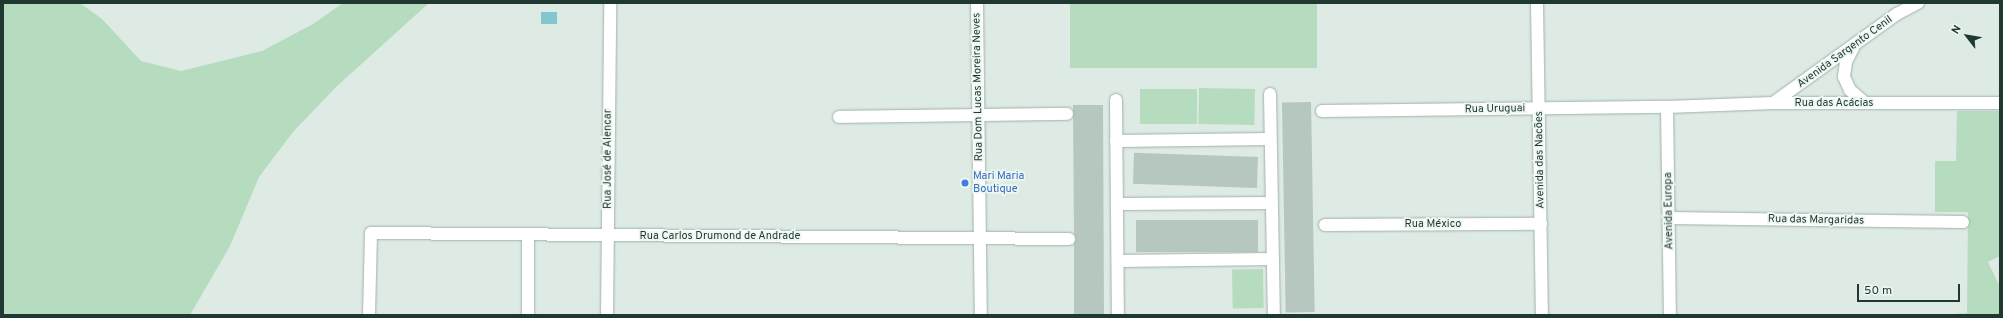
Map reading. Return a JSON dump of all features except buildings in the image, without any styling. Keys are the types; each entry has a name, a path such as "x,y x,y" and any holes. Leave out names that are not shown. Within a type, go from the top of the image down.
{"street":[{"name":"Rua José de Alencar","path":"607,315 610,3"},
{"name":"Rua Dom Lucas Moreira Neves","path":"976,3 981,315"},
{"name":"Avenida Sargento Cenil","path":"1773,103 1854,47 1897,14 1918,3"},
{"name":"Avenida das Nacões","path":"1538,4 1542,315"},
{"path":"1854,47 1846,62 1844,77 1850,90 1865,103"},
{"path":"1270,94 1274,315"},
{"path":"1116,100 1118,315"},
{"name":"Rua das Acácias","path":"1667,107 1773,103 2000,103"},
{"name":"Rua Uruguai","path":"1322,111 1667,107"},
{"name":"Avenida Europa","path":"1667,107 1670,315"},
{"path":"839,117 1067,114"},
{"path":"1116,141 1270,138"},
{"path":"1117,204 1271,203"},
{"name":"Rua das Margaridas","path":"1669,218 1963,222"},
{"name":"Rua México","path":"1325,225 1541,224"},
{"name":"Rua Carlos Drumond de Andrade","path":"369,315 371,233 1069,239"},
{"path":"528,235 528,315"},
{"path":"1118,261 1273,259"}],"green space":[{"path":"3,3 80,3 102,19 141,61 181,71 262,51 313,24 343,3 429,3 336,87 293,132 259,177 230,246 190,315 3,315"},
{"path":"1070,3 1317,3 1317,68 1070,68"},
{"path":"1199,88 1255,89 1254,125 1198,124"},
{"path":"1140,89 1197,89 1197,124 1140,124"},
{"path":"1957,111 2000,111 2000,256 1988,262 2000,287 2000,315 1940,315 1967,313 1968,212 1935,212 1935,161 1956,161"},
{"path":"1263,269 1264,308 1233,309 1232,270"}],"water":[{"path":"541,12 557,12 557,24 541,24"}],"place":[{"name":"Mari Maria Boutique","path":"965,183"}]}
